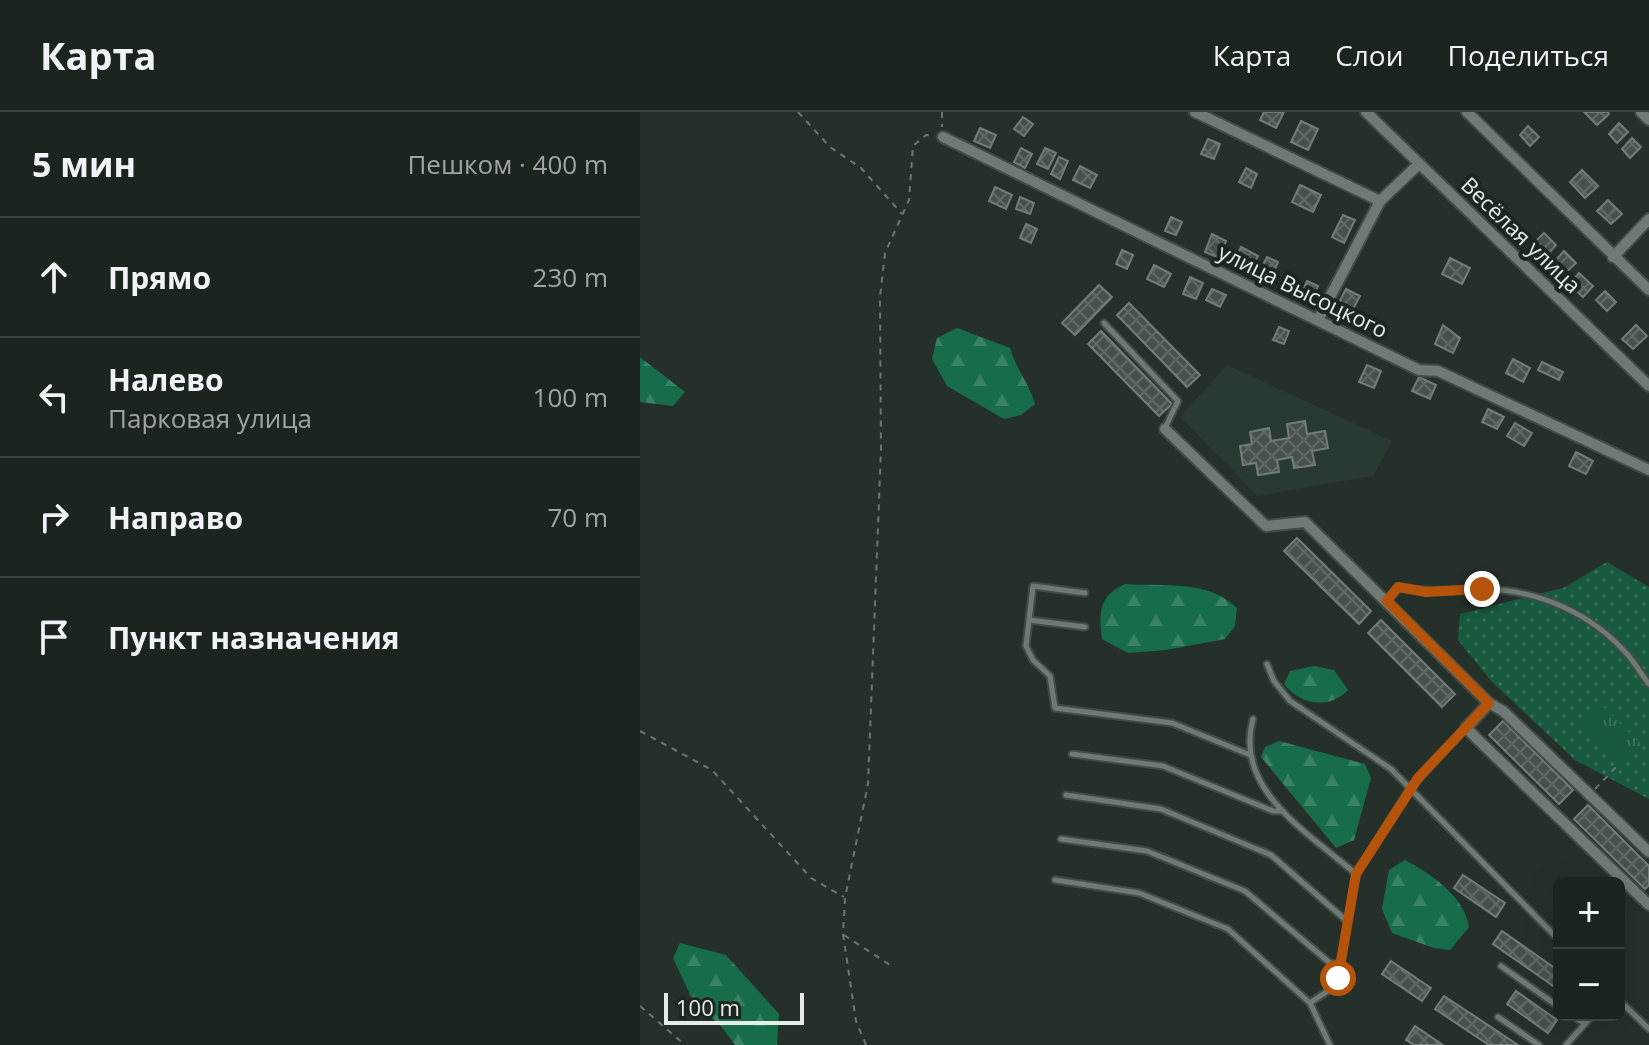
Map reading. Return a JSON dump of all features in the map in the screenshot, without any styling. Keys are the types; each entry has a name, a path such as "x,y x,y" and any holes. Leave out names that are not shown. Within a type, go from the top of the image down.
{"street":[{"path":"1195,112 1380,201"},
{"name":"Весёлая улица","path":"1366,112 1649,386"},
{"path":"1467,112 1649,290"},
{"path":"1641,112 1649,120"},
{"name":"улица Высоцкого","path":"943,137 1419,370 1438,371 1649,470"},
{"path":"1318,320 1380,201 1419,164"},
{"path":"1613,257 1649,219"},
{"path":"1165,429 1266,526 1305,522 1489,703 1503,711 1649,852"},
{"path":"1489,703 1466,728 1647,898"},
{"path":"1639,842 1649,832"}],"lane":[{"path":"1104,323 1178,401 1165,429"},
{"path":"1085,593 1033,586 1026,646 1033,660 1050,676 1055,708 1172,723 1248,754"},
{"path":"1387,601 1398,587 1426,592 1482,589 1525,593 1562,606 1602,629 1628,655 1649,684"},
{"path":"1029,620 1085,627"},
{"path":"1267,664 1274,681 1290,701 1391,769 1553,934"},
{"path":"1253,719 1248,754 1265,791 1282,811 1356,874"},
{"path":"1310,1003 1332,988 1341,965 1356,874 1409,790 1466,728"},
{"path":"1072,754 1163,766 1273,811 1282,811"},
{"path":"1066,795 1161,809 1271,855 1349,922"},
{"path":"1061,839 1147,851 1245,891 1330,963 1341,965"},
{"path":"1055,880 1139,893 1228,929 1310,1003 1330,1045"},
{"path":"1501,966 1553,1003"},
{"path":"1625,1006 1649,1029"},
{"path":"1498,1017 1539,1045"},
{"path":"1580,1021 1585,1024"},
{"path":"1566,1045 1588,1021"}],"path":[{"path":"798,112 830,147 861,168 902,215"},
{"path":"866,1045 856,1021 843,934 845,898 868,784 881,435 880,297 885,253 909,200 913,146 926,135 943,137 942,112"},
{"path":"640,731 712,770 811,878 845,898"},
{"path":"1589,795 1618,765"},
{"path":"843,934 890,965"},
{"path":"640,1006 685,1045"}],"shaded area":[{"path":"1227,365 1392,441 1373,476 1257,496 1180,417"}],"green space":[{"path":"957,328 1010,348 1035,404 1021,415 1004,419 947,386 932,359 937,338"},
{"path":"640,357 685,392 673,406 640,402"},
{"path":"1607,562 1649,587 1649,799 1575,760 1491,681 1458,640 1460,614 1563,588"},
{"path":"1125,584 1185,586 1212,592 1237,608 1235,626 1225,639 1166,650 1128,653 1102,639 1101,621 1105,600"},
{"path":"1314,666 1334,670 1348,690 1332,700 1315,702 1298,697 1284,684 1290,671"},
{"path":"1602,705 1642,745 1623,764 1583,724"},
{"path":"1279,741 1365,764 1371,778 1354,840 1336,848 1261,757 1265,747"},
{"path":"1405,860 1445,887 1461,905 1469,927 1450,950 1434,948 1392,933 1382,909 1389,870"},
{"path":"680,943 726,955 779,1014 777,1045 735,1045 721,1026 693,1001 673,958"}],"building":[{"path":"1264,112 1284,112 1276,128 1260,120"},
{"path":"1584,112 1608,112 1609,114 1597,125"},
{"path":"1023,117 1033,124 1024,136 1014,129"},
{"path":"1301,121 1318,129 1308,150 1291,142"},
{"path":"1619,123 1628,132 1617,143 1609,134"},
{"path":"1528,126 1539,137 1530,146 1520,135"},
{"path":"980,128 996,135 990,148 974,141"},
{"path":"1632,138 1641,147 1630,158 1622,149"},
{"path":"1208,139 1220,144 1214,159 1201,154"},
{"path":"1021,148 1032,154 1025,168 1014,162"},
{"path":"1045,148 1056,153 1048,169 1037,164"},
{"path":"1059,157 1068,161 1060,179 1051,174"},
{"path":"1080,166 1097,175 1090,188 1073,180"},
{"path":"1246,168 1257,174 1251,188 1239,182"},
{"path":"1582,170 1598,186 1585,198 1570,182"},
{"path":"1300,185 1321,195 1313,212 1292,202"},
{"path":"995,187 1012,195 1006,209 989,201"},
{"path":"1020,197 1034,203 1030,214 1016,209"},
{"path":"1608,200 1622,214 1611,224 1597,211"},
{"path":"1343,215 1355,220 1344,243 1332,237"},
{"path":"1171,217 1182,222 1176,235 1165,231"},
{"path":"1026,224 1037,229 1031,243 1020,238"},
{"path":"1544,233 1556,245 1547,255 1534,243"},
{"path":"1212,234 1226,241 1219,258 1205,252"},
{"path":"1241,247 1258,256 1251,270 1234,261"},
{"path":"1122,250 1133,255 1127,269 1116,264"},
{"path":"1564,251 1576,263 1566,272 1555,261"},
{"path":"1267,257 1278,262 1272,276 1260,271"},
{"path":"1450,258 1470,268 1462,284 1442,274"},
{"path":"1154,265 1171,274 1164,287 1147,279"},
{"path":"1579,273 1593,286 1583,297 1569,284"},
{"path":"1190,277 1203,283 1196,299 1183,294"},
{"path":"1307,281 1318,286 1312,300 1301,295"},
{"path":"1099,285 1112,297 1075,335 1062,323"},
{"path":"1212,289 1226,295 1220,307 1206,300"},
{"path":"1346,289 1360,296 1351,313 1337,306"},
{"path":"1605,291 1616,302 1607,311 1596,300"},
{"path":"1129,303 1200,375 1187,387 1117,315"},
{"path":"1443,325 1460,338 1453,353 1435,344"},
{"path":"1636,325 1647,336 1633,349 1622,339"},
{"path":"1279,327 1289,331 1284,344 1273,340"},
{"path":"1101,331 1172,404 1159,416 1088,344"},
{"path":"1513,359 1530,368 1523,382 1506,373"},
{"path":"1542,362 1563,372 1559,380 1538,370"},
{"path":"1367,365 1381,371 1374,388 1359,382"},
{"path":"1419,377 1436,385 1430,399 1412,391"},
{"path":"1488,409 1504,417 1497,429 1482,422"},
{"path":"1305,421 1307,434 1325,431 1328,448 1312,451 1315,465 1294,468 1292,457 1277,460 1279,472 1258,475 1256,463 1243,465 1240,446 1252,444 1250,432 1269,428 1271,441 1289,438 1287,424"},
{"path":"1515,423 1532,433 1524,446 1507,436"},
{"path":"1576,452 1593,461 1586,474 1569,466"},
{"path":"1297,538 1371,611 1359,624 1284,551"},
{"path":"1381,620 1455,694 1442,707 1368,633"},
{"path":"1503,721 1573,790 1559,804 1489,735"},
{"path":"1588,805 1649,866 1649,885 1645,889 1574,819"},
{"path":"1463,875 1505,903 1496,917 1454,888"},
{"path":"1502,931 1553,967 1553,986 1493,944"},
{"path":"1391,961 1431,988 1422,1001 1382,974"},
{"path":"1516,991 1556,1021 1548,1033 1507,1004"},
{"path":"1444,996 1518,1045 1489,1045 1435,1009"},
{"path":"1415,1026 1443,1045 1414,1045 1406,1040"}],"route":[{"path":"1338,978 1356,874 1418,778 1489,703 1387,601 1398,587 1458,593 1482,589"}]}
